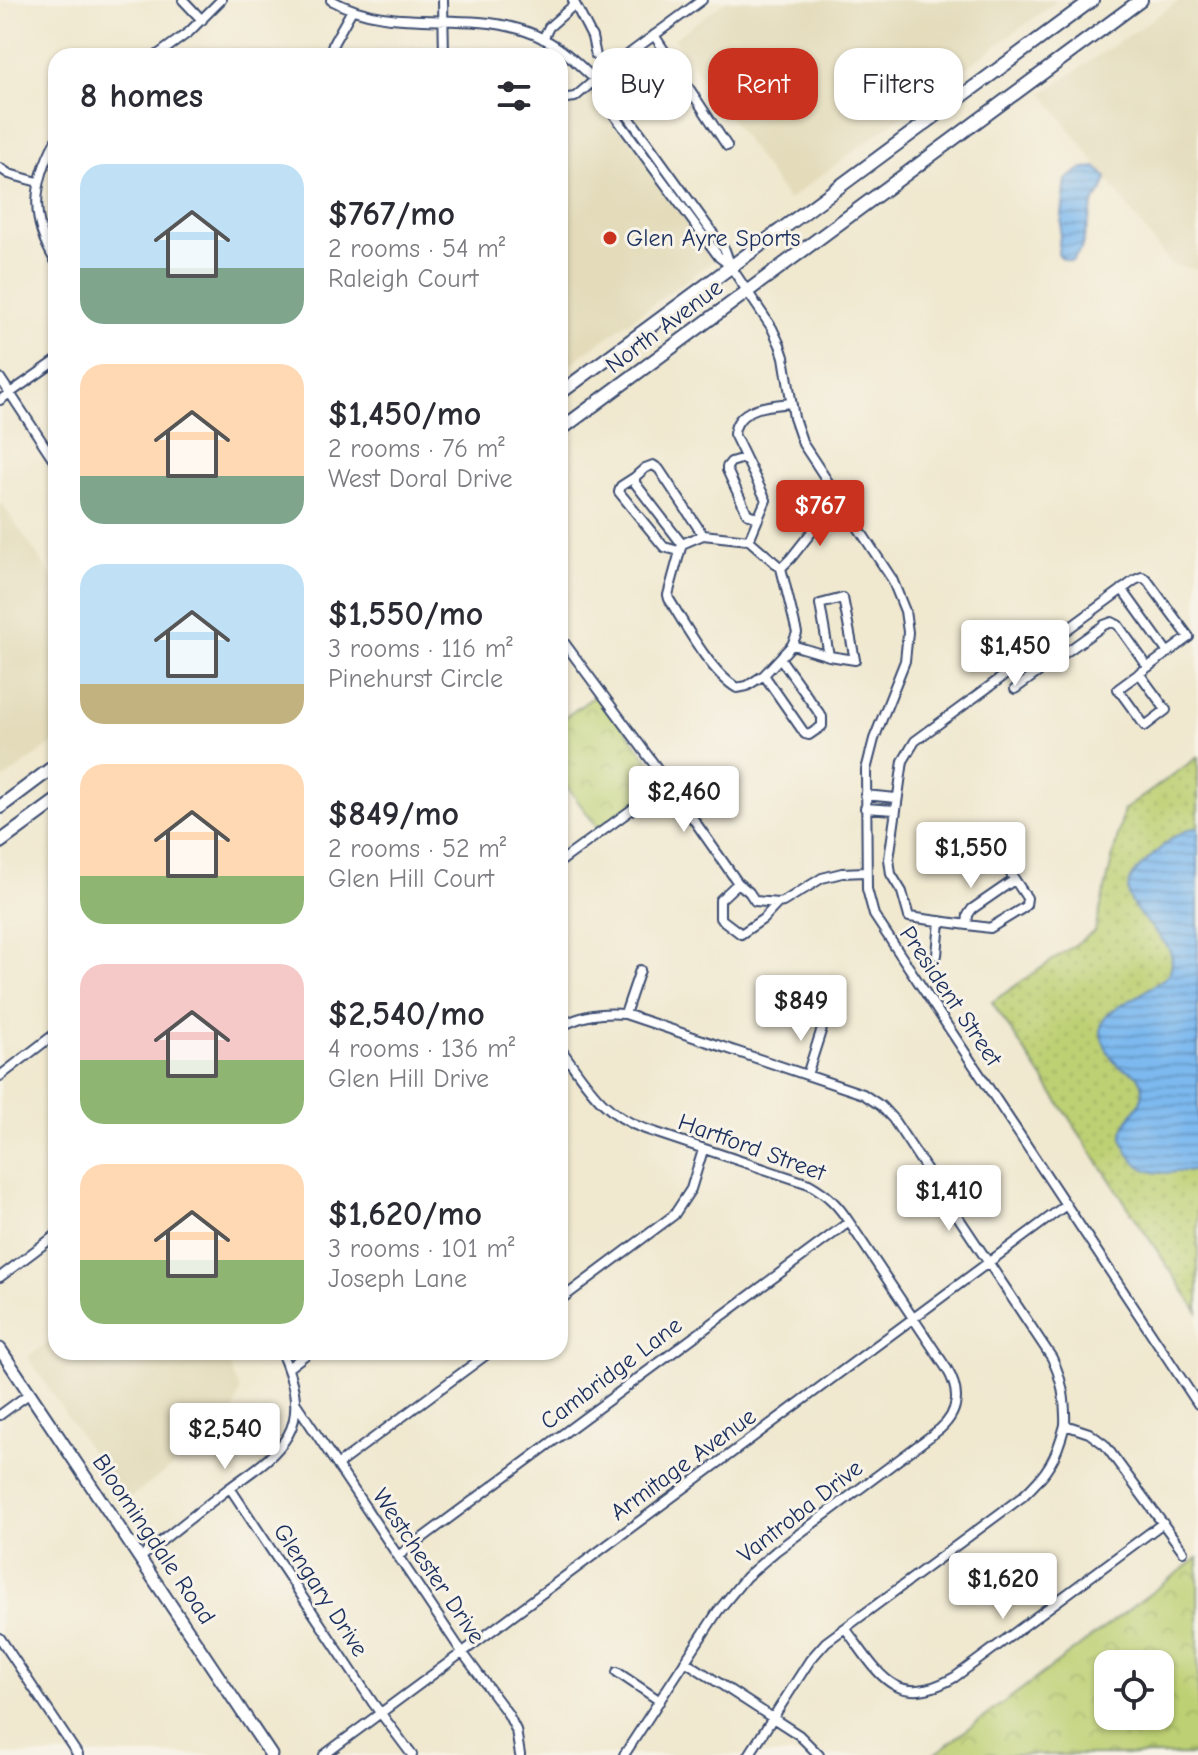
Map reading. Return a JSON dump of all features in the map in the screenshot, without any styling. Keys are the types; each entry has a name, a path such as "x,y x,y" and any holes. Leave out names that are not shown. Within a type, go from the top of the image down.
{"main road":[{"name":"North Avenue","path":"568,387 1092,0"},
{"name":"North Avenue","path":"568,424 1141,0"},
{"path":"0,807 48,771"},
{"path":"0,842 48,807"},
{"name":"Bloomingdale Road","path":"0,1349 271,1755"}],"street":[{"path":"183,0 202,20"},
{"path":"167,48 189,32 221,0"},
{"name":"President Street","path":"331,0 352,10 399,20 494,23 521,30 556,48"},
{"path":"443,0 444,48"},
{"path":"637,48 702,0"},
{"path":"543,39 549,27 574,2 594,48"},
{"path":"332,48 352,10"},
{"path":"654,35 727,146"},
{"name":"President Street","path":"568,56 592,79"},
{"path":"568,98 575,97 592,83"},
{"name":"President Street","path":"631,120 725,250 731,267 772,328 784,357 791,403 803,444 892,579 902,602 908,632 905,661 866,770 866,872 870,902 881,927 1198,1404"},
{"path":"48,156 38,182 38,216 48,248"},
{"path":"0,168 9,174 38,182"},
{"path":"0,400 48,367"},
{"path":"0,378 48,450"},
{"path":"749,540 766,500 734,434 735,425 740,418 759,407 791,403"},
{"path":"744,458 731,462 727,470 747,513 758,519"},
{"path":"681,548 669,599 728,683 737,688 747,686 764,675 792,645 797,633 781,568 749,540 703,535 681,548 664,547 619,492 621,486 653,465 659,469 703,535"},
{"path":"635,477 635,483 681,548"},
{"path":"781,568 814,529 844,508"},
{"path":"994,856 1005,865 1027,898 1026,905 990,928 909,917 902,892 889,868 889,859 896,798 903,761 909,750 923,734 1142,577 1189,637 1139,673 1118,689 1145,726 1166,710 1139,673"},
{"path":"1122,589 1168,653"},
{"path":"792,645 829,656 855,660 843,598 820,604 829,656"},
{"path":"1015,689 1112,622 1118,625 1148,667"},
{"path":"568,648 738,883 755,901 778,903 822,878 866,872"},
{"path":"764,675 805,734 809,735 822,726 822,717 780,658"},
{"path":"568,856 668,783"},
{"path":"865,795 896,798"},
{"path":"865,808 895,810"},
{"path":"967,925 972,909 1014,880"},
{"path":"738,883 720,900 720,918 741,934 763,919 778,903"},
{"path":"937,955 940,921"},
{"path":"625,1014 640,970"},
{"path":"807,1075 823,1025 815,1009"},
{"path":"568,1023 593,1014 625,1014 875,1100 887,1111 1058,1370 1064,1397 1065,1425 1045,1474 1029,1490 826,1642 810,1660 749,1755"},
{"path":"0,1076 48,1039"},
{"name":"Hartford Street","path":"568,1059 601,1102 620,1119 809,1184 829,1197 849,1222 956,1385 954,1411 937,1432"},
{"path":"568,1294 674,1215 691,1189 703,1150"},
{"name":"Armitage Avenue","path":"324,1755 1066,1205"},
{"name":"Cambridge Lane","path":"398,1556 849,1222"},
{"path":"0,1277 48,1241"},
{"path":"140,1558 265,1462 287,1436 295,1402 284,1360"},
{"path":"288,1368 298,1360"},
{"path":"337,1465 479,1360"},
{"path":"0,1415 30,1393"},
{"name":"Westchester Drive","path":"295,1402 462,1652 508,1714 516,1730 520,1755"},
{"path":"1065,1425 1089,1433 1105,1445 1183,1551"},
{"name":"Vantroba Drive","path":"624,1755 728,1597 764,1561 937,1432"},
{"name":"Glengary Drive","path":"230,1488 412,1755"},
{"path":"845,1628 876,1670 891,1684 909,1691 931,1689 955,1677 1163,1523"},
{"path":"0,1638 78,1755"},
{"path":"685,1661 799,1735 819,1755"},
{"path":"617,1672 660,1701"}],"shaded area":[{"path":"727,0 1058,0 963,70 963,48 834,48 834,120 896,120 788,200 731,120 818,120 818,48 708,48 708,87 692,64 692,48 680,48 674,39"},
{"path":"1181,0 1198,0 1198,269 1171,265 1043,93"},
{"path":"592,88 592,120 617,120 713,261 568,365 568,106"},
{"path":"0,501 48,571 48,747 0,782"},
{"path":"48,1342 48,1360 227,1360 240,1391 230,1424 124,1502 28,1357"}],"green space":[{"path":"599,693 665,783 600,831 568,788 568,715"},
{"path":"1198,757 1198,1312 992,1002 1095,931 1124,810"},
{"path":"1198,1558 1198,1755 933,1755"}],"water":[{"path":"1096,167 1107,178 1102,192 1094,201 1081,249 1072,261 1065,260 1058,253 1066,180 1080,170"},
{"path":"1198,827 1198,1169 1159,1173 1134,1161 1123,1142 1123,1128 1140,1102 1142,1084 1138,1076 1112,1059 1101,1036 1101,1028 1113,1010 1166,977 1172,964 1163,940 1133,905 1128,893 1130,880 1167,842"}],"place":[{"name":"Glen Ayre Sports","path":"610,238"}]}
